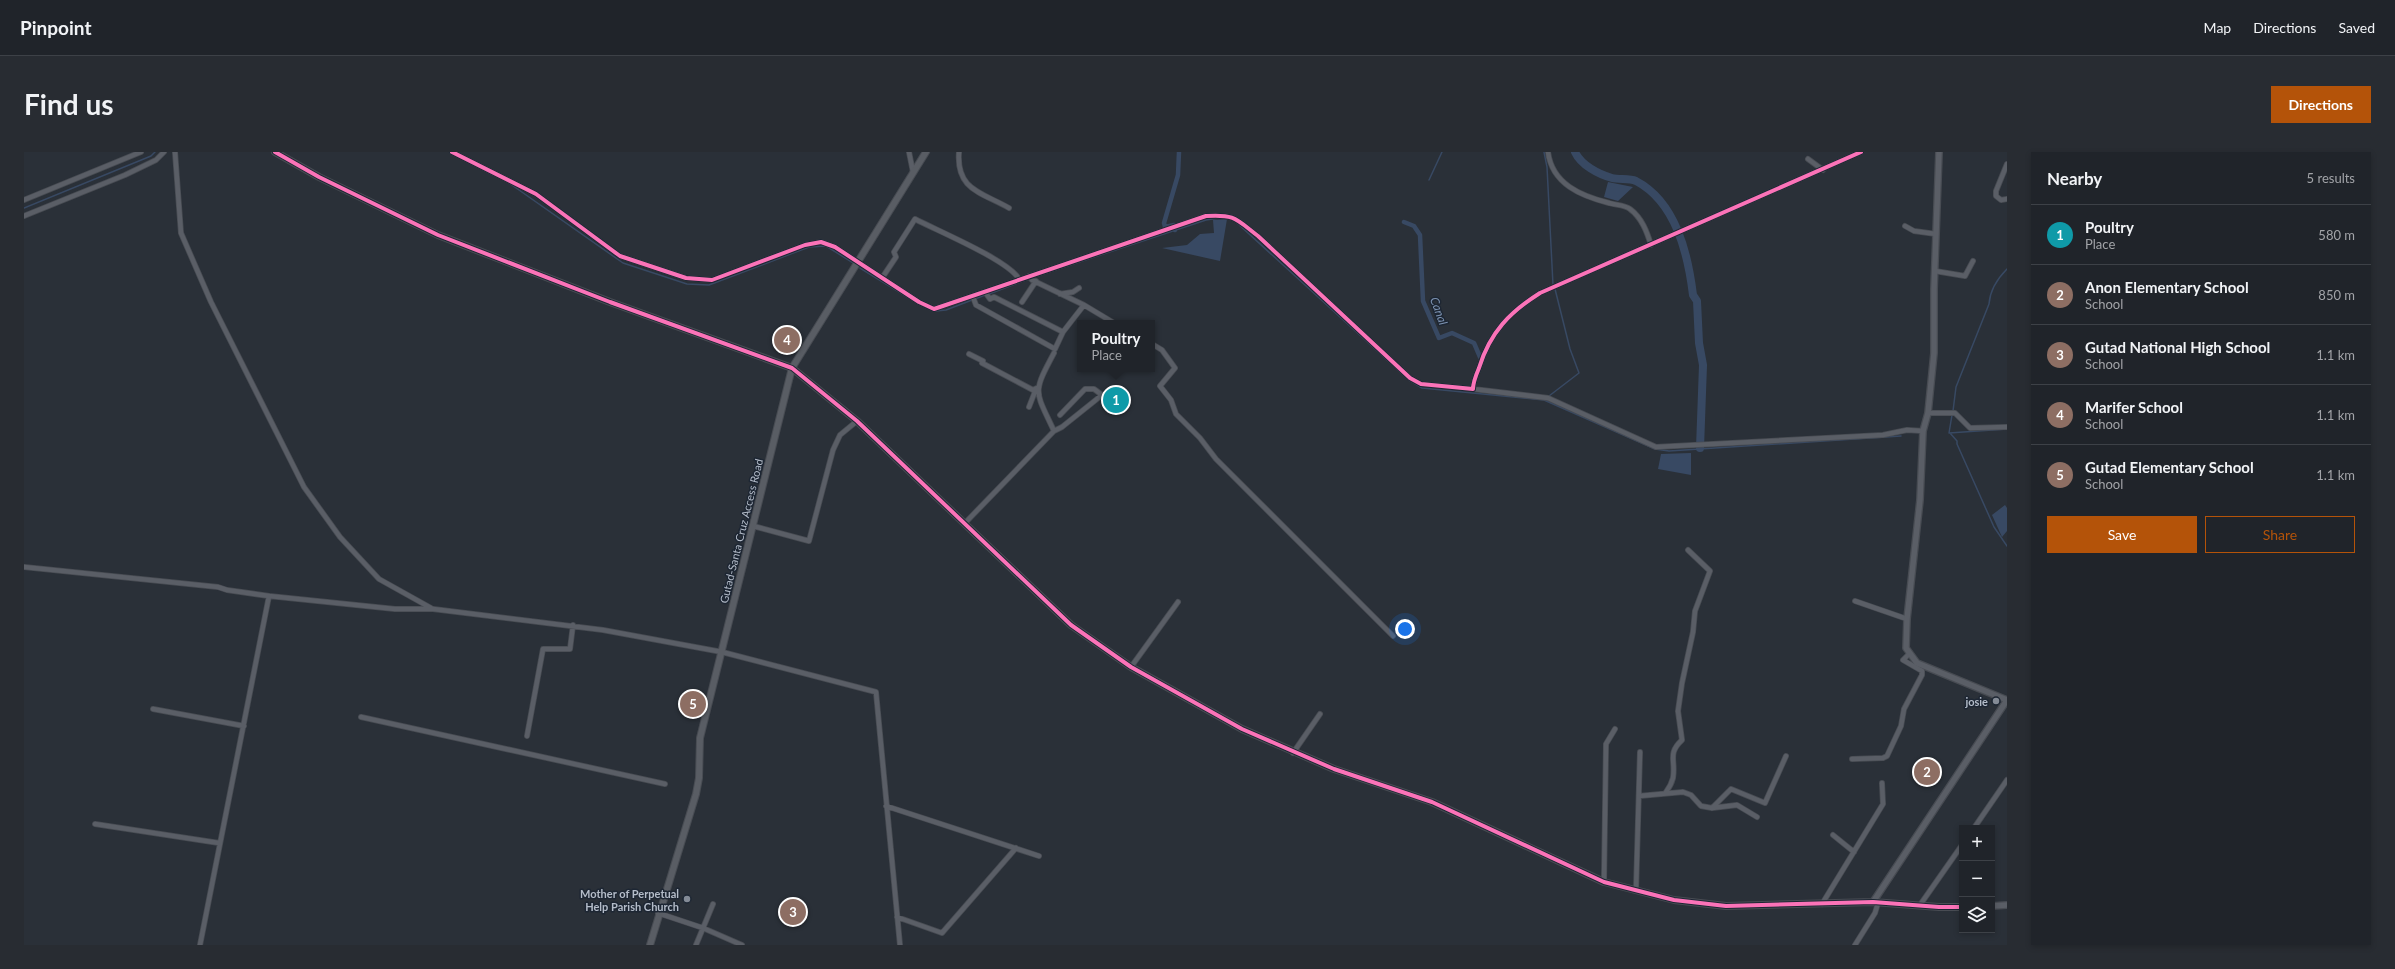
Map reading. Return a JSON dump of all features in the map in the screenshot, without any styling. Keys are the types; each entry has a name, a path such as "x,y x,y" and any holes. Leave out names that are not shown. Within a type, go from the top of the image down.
{"main road":[{"name":"Gutad-Santa Cruz Access Road","path":"650,945 658,913 696,794 699,778 700,738 792,368 926,152"}],"street":[{"path":"24,200 141,152"},
{"path":"24,216 125,175 156,160 164,152"},
{"path":"175,152 181,233 211,302 304,487 340,537 379,579 432,609"},
{"path":"275,152 320,177 438,235 610,302 792,368 857,421 1071,625 1131,668 1242,729 1293,753 1334,769 1432,802 1604,882 1636,891 1702,904 1876,903 1959,907"},
{"path":"452,152 536,194 620,256 686,278 712,280 805,245 821,242 835,247 857,263 919,302 934,309 973,297 1019,279 1206,216 1225,214 1237,219 1258,236 1410,378 1421,384 1548,398 1656,447 1883,435 1907,430 1923,432"},
{"path":"909,152 913,172"},
{"path":"959,152 958,164 962,178 978,192 1009,208"},
{"path":"1548,152 1551,166 1560,180 1580,195 1629,208 1644,226 1651,245"},
{"path":"1473,389 1483,353 1498,329 1516,309 1540,293 1861,152"},
{"path":"1854,945 1876,913 1876,903 2007,700 1917,663 1909,654 1906,642 1907,619 1920,500 1923,432 1928,413 1934,353 1936,234 1940,152"},
{"path":"1808,159 1823,170"},
{"path":"2007,164 1996,196 2001,200 2007,199"},
{"path":"882,278 896,257 894,252 915,219 995,261 1012,271 1019,279"},
{"path":"1905,226 1914,231 1936,234"},
{"path":"1935,271 1965,276 1973,261"},
{"path":"1029,276 1109,320"},
{"path":"1022,302 1036,281"},
{"path":"1060,294 1073,292 1079,288"},
{"path":"985,292 990,299 994,297 1063,332"},
{"path":"973,297 976,305 1056,349 1063,332 1084,305"},
{"path":"1155,346 1162,350 1175,368 1160,386 1172,400 1176,414 1208,446 1216,459 1393,636"},
{"path":"1029,407 1032,394 1037,388 1054,353"},
{"path":"969,354 983,361 982,363 1018,384 1033,390 1037,388"},
{"path":"1037,388 1038,398 1054,430"},
{"path":"965,523 1054,430 1062,427 1102,395 1094,389 1085,389 1060,416"},
{"path":"1928,413 1955,413 1970,428 2007,427"},
{"path":"753,526 809,541 827,480 833,450 840,435 857,421"},
{"path":"1666,792 1673,778 1672,753 1676,744 1682,740 1678,710 1695,612 1710,571 1688,550"},
{"path":"24,566 218,587 227,590 269,596 395,609 432,609 573,625 722,652 876,692 900,945"},
{"path":"200,945 269,596"},
{"path":"1855,601 1907,619"},
{"path":"1131,668 1178,602"},
{"path":"527,736 543,649 570,649 573,625"},
{"path":"1852,759 1883,758 1887,756 1901,726 1904,709 1922,675 1922,672 1903,660 1909,654"},
{"path":"153,710 244,726"},
{"path":"1293,753 1320,714"},
{"path":"362,716 665,784"},
{"path":"1604,882 1606,744 1615,729"},
{"path":"1636,891 1640,752"},
{"path":"1712,808 1731,789 1765,804 1786,756"},
{"path":"1976,825 2007,780"},
{"path":"1822,904 1883,804 1882,783"},
{"path":"1639,796 1653,796 1666,792 1687,793 1701,806 1712,808 1737,805 1757,817"},
{"path":"886,806 1039,856"},
{"path":"95,824 219,843"},
{"path":"1833,835 1854,852"},
{"path":"897,917 942,933 1016,848"},
{"path":"1920,905 1959,848"},
{"path":"696,945 713,904"},
{"path":"1995,906 2007,905"},
{"path":"658,913 703,928 742,945"}],"water":[{"path":"1608,182 1633,187 1618,201 1604,197"},
{"path":"1227,219 1220,261 1162,248 1187,245 1200,234 1214,233 1213,220"},
{"path":"1691,453 1691,475 1658,469 1661,454"},
{"path":"2005,505 2007,508 2007,531 2002,537 1992,515"}],"waterway":[{"path":"24,208 151,156 155,152"},
{"path":"1175,230 1174,225 1165,227 1164,223 1178,175 1179,152"},
{"path":"1429,180 1442,152"},
{"path":"1544,152 1547,167 1553,285"},
{"path":"1575,152 1581,161 1601,174 1612,178 1636,181 1650,190 1661,202 1678,230 1688,263 1693,295 1697,301 1699,343 1703,365 1700,448"},
{"path":"472,164 493,175"},
{"path":"509,183 623,263 687,284 709,285 809,247 826,246 855,264"},
{"path":"1040,275 1206,220 1219,218"},
{"path":"1236,222 1409,380 1422,388 1544,400 1655,449 1669,451 1901,436"},
{"name":"Canal","path":"1404,222 1414,226 1420,235 1423,301 1439,338 1452,333 1474,343 1480,357"},
{"path":"860,268 909,298"},
{"path":"1953,411 1956,387 1989,304 1992,289 2007,269"},
{"path":"989,294 1028,279"},
{"path":"1549,396 1579,373 1570,349 1555,289"},
{"path":"975,299 985,295"},
{"path":"936,311 946,310 972,300"},
{"path":"916,302 932,310"},
{"path":"1949,433 1952,415"},
{"path":"1949,433 2007,429"},
{"path":"1950,433 1957,441 1994,527 2007,546"}],"cycle path":[{"path":"275,152 319,177 438,235 610,302 792,368 857,421 1071,625 1131,667 1242,729 1334,769 1432,802 1604,882 1674,900 1726,906 1873,902 1959,907"},
{"path":"452,152 536,194 620,256 686,278 712,280 805,245 821,242 835,247 919,302 934,309 1206,216 1229,217 1240,222 1258,236 1410,378 1421,384 1473,389 1475,378 1484,355 1495,333 1510,316 1540,293 1861,152"}],"place":[{"name":"Marifer School","path":"787,340"},
{"name":"Poultry","path":"1116,400"},
{"name":"josie","path":"1996,701"},
{"name":"Gutad Elementary School","path":"693,704"},
{"name":"Anon Elementary School","path":"1927,772"},
{"name":"Mother of Perpetual Help Parish Church","path":"687,899"},
{"name":"Gutad National High School","path":"793,912"}]}
